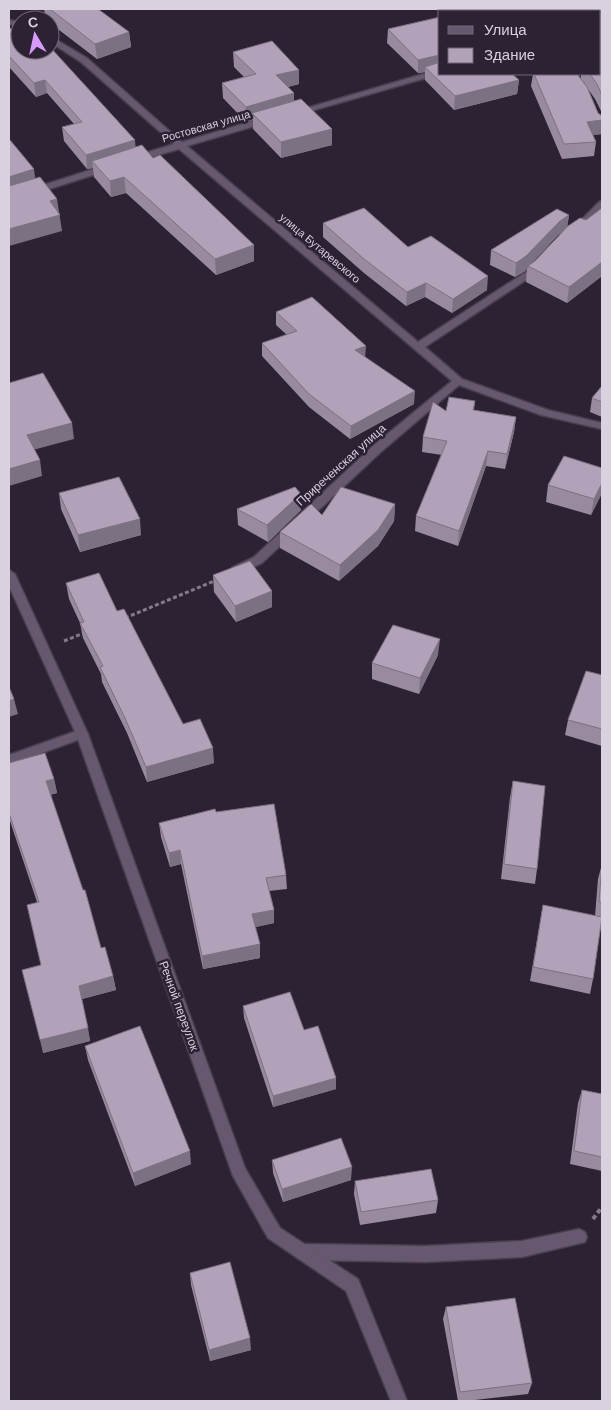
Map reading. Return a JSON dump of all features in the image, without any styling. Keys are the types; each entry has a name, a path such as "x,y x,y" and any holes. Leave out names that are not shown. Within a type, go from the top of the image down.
{"street":[{"name":"улица Бутаревского","path":"60,44 84,60 180,145 458,381 545,413 602,426"},
{"name":"Ростовская улица","path":"9,198 180,145 438,72"},
{"path":"575,229 588,221 602,204"},
{"path":"418,347 528,274 549,252"},
{"name":"Приреченская улица","path":"214,581 258,560 378,448 458,381"},
{"name":"Речной переулок","path":"9,574 82,734 238,1171 274,1233 352,1286 399,1401"},
{"path":"9,760 82,734"},
{"path":"303,1252 436,1254 522,1249 579,1237"}],"path":[{"path":"120,620 214,581"},
{"path":"43,648 86,633"}],"building":[{"path":"50,9 98,9 129,32 95,44 60,17 60,10"},
{"path":"537,9 601,9 601,10"},
{"path":"602,14 602,95 591,75 601,75"},
{"path":"438,17 438,55 418,60 388,29"},
{"path":"10,29 10,57 9,56"},
{"path":"272,41 299,70 276,75 294,93 246,107 222,83 256,74 233,52"},
{"path":"60,58 135,140 86,155 62,127 82,122 45,80 34,83 13,60 60,60"},
{"path":"438,63 438,75 513,75 519,80 455,96 425,67"},
{"path":"534,75 578,75 587,87 598,113 602,116 602,120 587,122 596,142 564,144"},
{"path":"301,99 332,129 281,142 252,113"},
{"path":"10,140 34,169 9,177"},
{"path":"142,145 153,158 160,155 254,245 215,259 124,177 110,181 92,161"},
{"path":"40,177 57,199 50,201 60,215 9,229 9,186"},
{"path":"364,208 408,247 431,236 488,276 453,299 426,283 407,292 364,259 323,223"},
{"path":"602,208 602,262 569,287 528,266 568,226 580,218 586,220"},
{"path":"557,209 569,215 560,221 526,256 516,263 491,250"},
{"path":"312,297 366,346 355,350 415,391 351,426 309,394 262,343 297,331 276,312"},
{"path":"43,373 72,423 27,435 40,460 9,469 9,383"},
{"path":"602,386 602,402 592,398"},
{"path":"449,397 475,401 473,410 516,417 507,454 488,451 459,531 416,516 447,441 423,437 433,402 446,411"},
{"path":"564,456 602,468 602,483 594,499 548,485"},
{"path":"119,477 140,519 78,535 59,493"},
{"path":"295,487 301,494 267,525 237,509"},
{"path":"341,487 395,504 378,530 340,565 280,532 311,504 322,515"},
{"path":"250,561 272,591 235,606 213,575"},
{"path":"99,573 117,611 124,609 183,724 200,719 213,748 146,767 100,667 103,666 80,623 84,622 66,583"},
{"path":"393,625 440,639 420,678 372,663"},
{"path":"586,671 602,675 602,729 568,720"},
{"path":"9,687 14,699 9,701"},
{"path":"45,753 54,779 46,781 83,890 85,890 101,948 105,947 113,976 79,986 88,1028 40,1040 22,970 41,965 27,905 39,902 9,813 9,763"},
{"path":"513,781 545,786 537,869 504,864"},
{"path":"274,804 286,875 266,878 274,910 252,914 260,944 202,956 180,850 169,853 159,823 215,809 216,812"},
{"path":"602,864 602,902 599,902"},
{"path":"543,905 602,917 593,979 533,967"},
{"path":"290,992 304,1030 318,1026 336,1078 273,1096 243,1006"},
{"path":"140,1026 190,1151 133,1173 85,1046"},
{"path":"582,1090 602,1094 602,1157 574,1151"},
{"path":"341,1138 352,1167 282,1189 272,1160"},
{"path":"431,1169 438,1200 361,1212 355,1181"},
{"path":"230,1262 250,1338 209,1350 190,1273"},
{"path":"515,1298 532,1383 460,1392 446,1307"}]}
